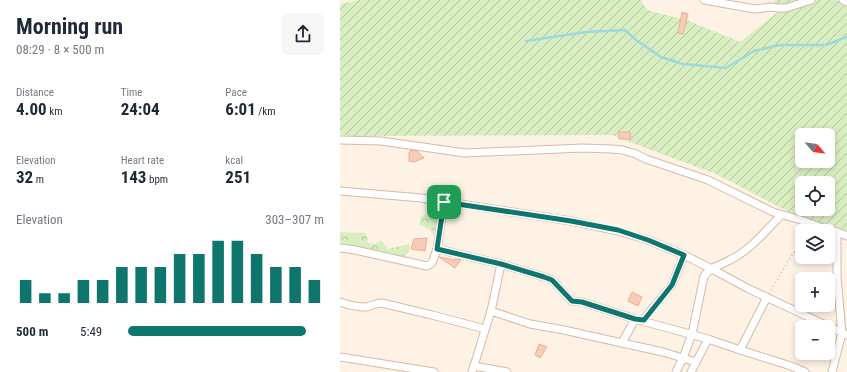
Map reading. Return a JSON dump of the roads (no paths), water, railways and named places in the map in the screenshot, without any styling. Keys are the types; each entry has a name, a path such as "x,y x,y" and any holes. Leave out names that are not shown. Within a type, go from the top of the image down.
{"street":[{"path":"704,0 755,9 771,7 786,8 811,0"},
{"path":"734,0 741,6"},
{"path":"843,0 847,2"},
{"path":"340,140 381,141 465,153 583,148 623,150 708,180 773,212 847,236"},
{"path":"340,191 444,202 571,221 618,230 648,240 684,255 798,313 844,334"},
{"path":"340,248 427,266 432,263 437,249 444,202"},
{"path":"676,372 692,334 704,276 712,268 731,260 744,251 781,215"},
{"path":"832,372 844,334 837,277 837,232"},
{"path":"437,249 530,272 552,280 572,301 582,302 635,319 644,320 692,334 791,369 805,372"},
{"path":"644,320 672,285 684,255"},
{"path":"501,264 491,311 473,369 507,372"},
{"path":"740,350 767,297"},
{"path":"340,302 367,307 377,303 382,303 485,329"},
{"path":"491,311 530,324 664,352 696,362"},
{"path":"622,343 635,319"},
{"path":"691,372 708,339"},
{"path":"340,357 412,370 434,372"}],"waterway":[{"path":"526,41 586,32 625,30 636,40 661,57 683,64 726,68 754,51 780,45 826,45 847,37"}]}
